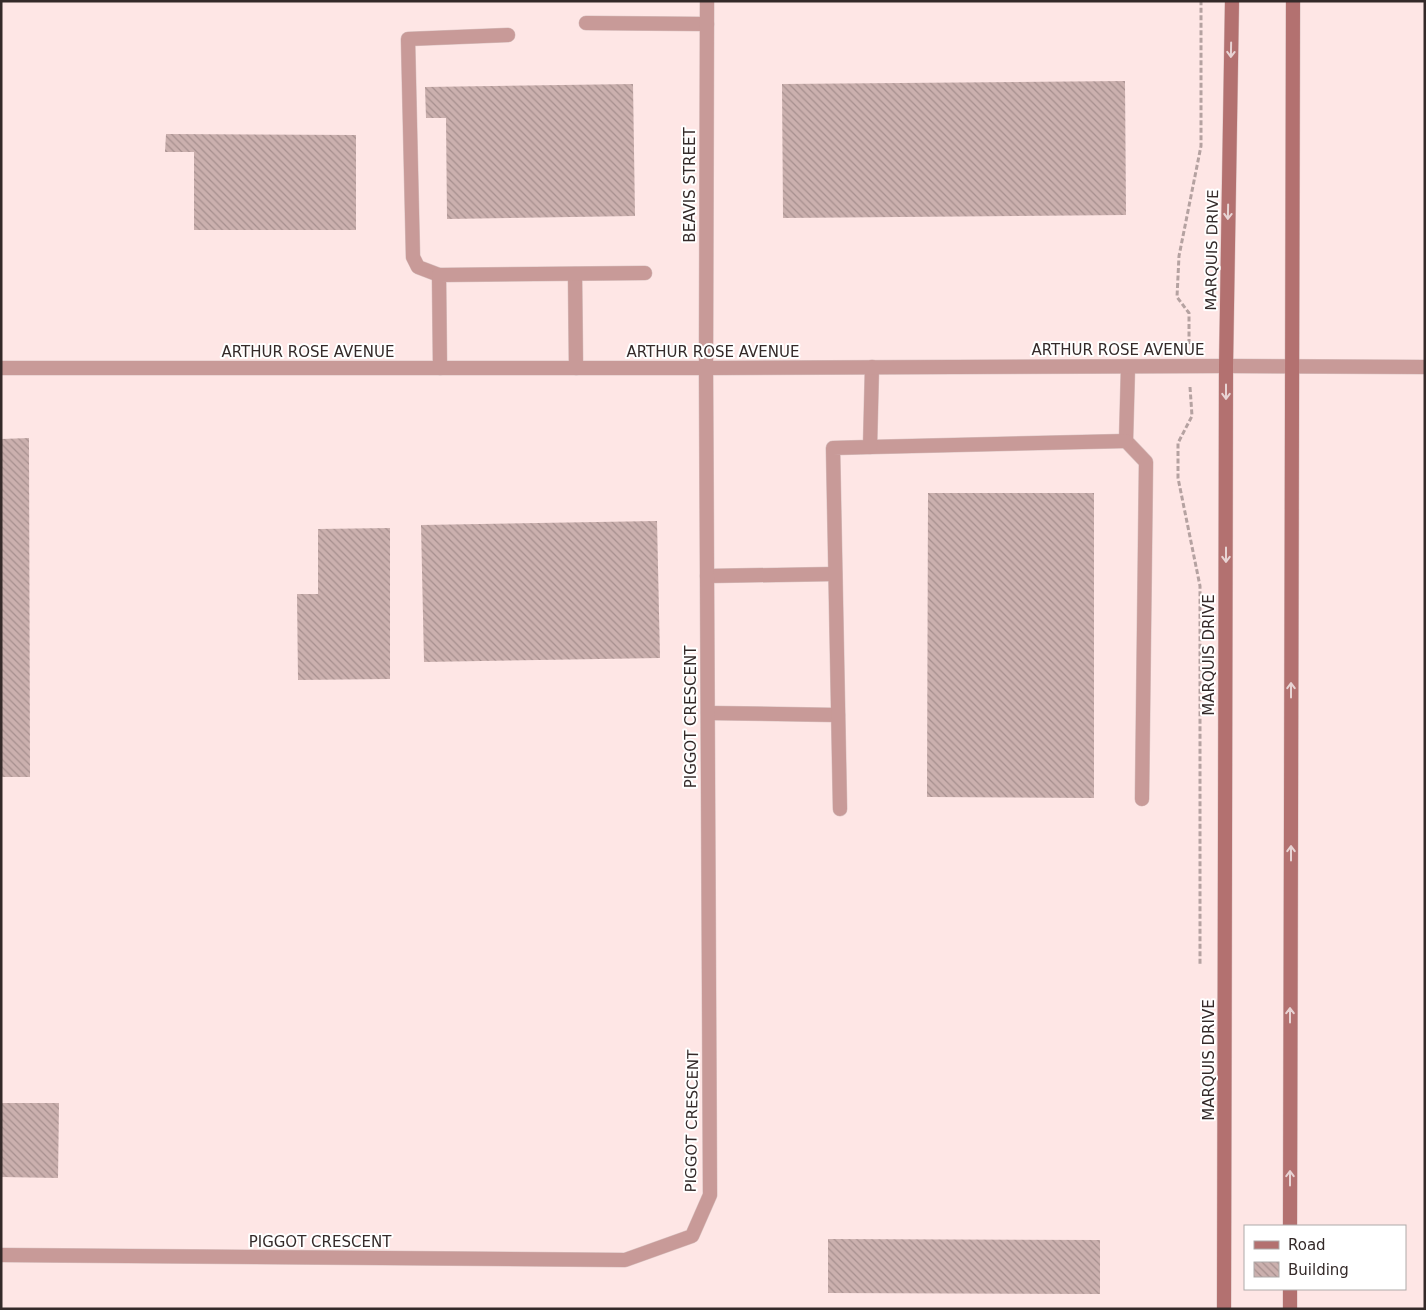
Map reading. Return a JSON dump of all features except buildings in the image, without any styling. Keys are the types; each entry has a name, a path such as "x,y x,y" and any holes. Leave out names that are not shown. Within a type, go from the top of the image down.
{"main road":[{"name":"MARQUIS DRIVE","path":"1224,1309 1226,366 1232,1"},
{"path":"1290,1225 1293,1"},
{"path":"1290,1290 1290,1309"}],"street":[{"name":"BEAVIS STREET","path":"706,368 707,1"},
{"path":"586,23 707,24"},
{"path":"508,35 408,39 413,257 418,267 439,275 645,273"},
{"path":"575,274 576,368"},
{"path":"439,275 440,368"},
{"path":"1128,366 1126,441 1146,462 1142,799"},
{"path":"870,447 872,367"},
{"name":"ARTHUR ROSE AVENUE","path":"1,368 1425,367"},
{"name":"PIGGOT CRESCENT","path":"1,1255 625,1260 692,1236 710,1195 706,368"},
{"path":"840,809 833,448 1126,441"},
{"path":"707,576 835,574"},
{"path":"708,713 838,715"}],"path":[{"path":"1200,1 1200,146 1179,256 1177,297 1189,313 1192,416 1178,443 1178,478 1200,586 1200,972"}]}
